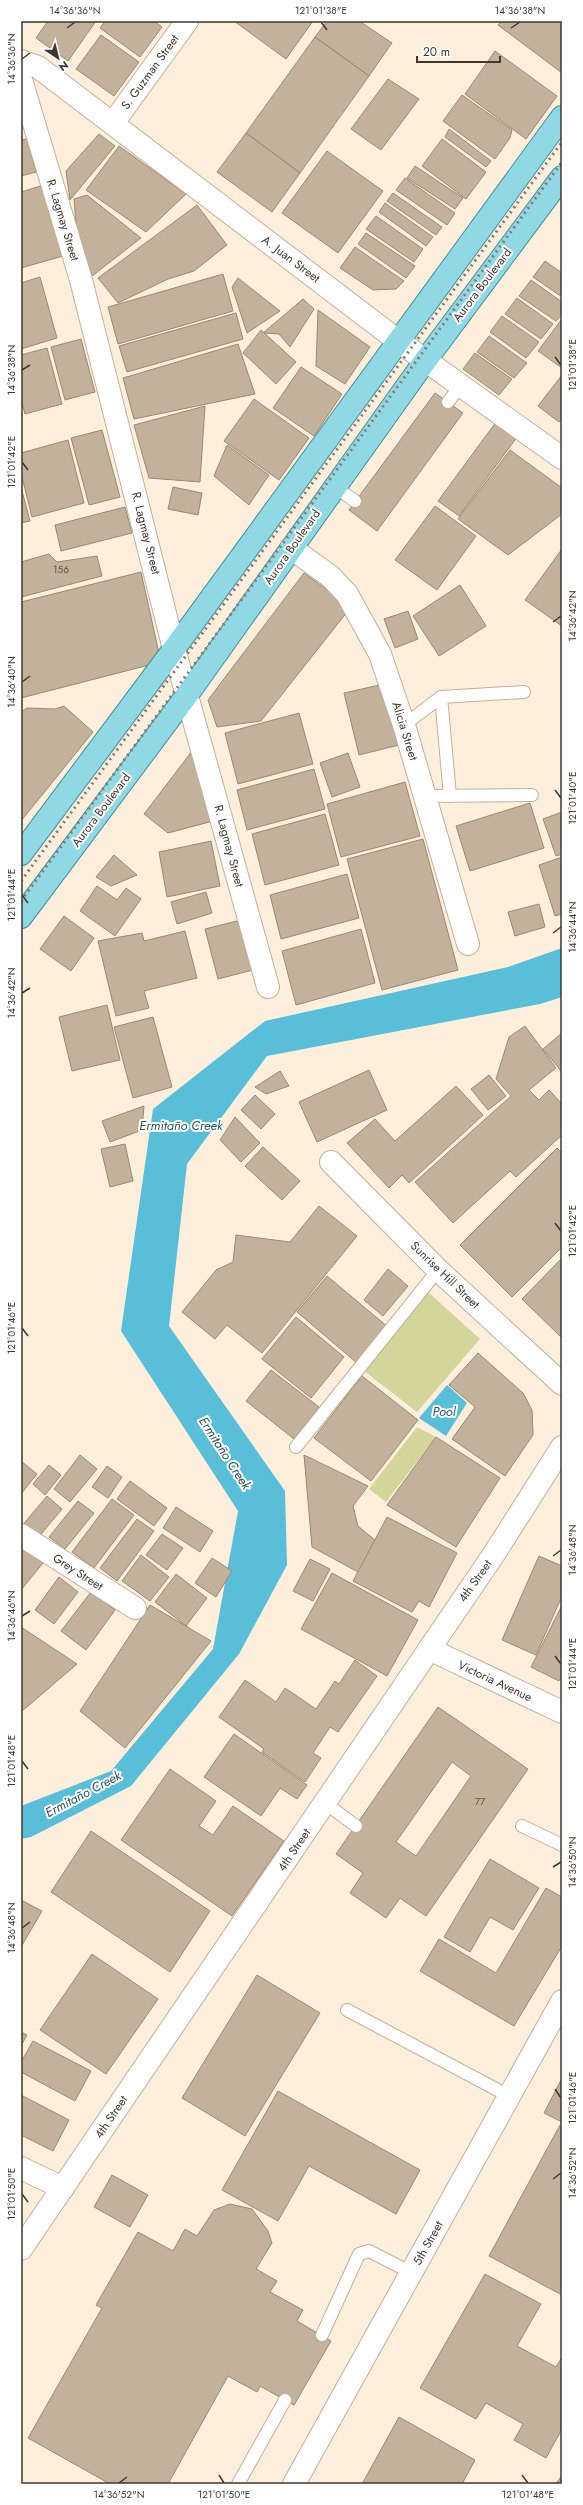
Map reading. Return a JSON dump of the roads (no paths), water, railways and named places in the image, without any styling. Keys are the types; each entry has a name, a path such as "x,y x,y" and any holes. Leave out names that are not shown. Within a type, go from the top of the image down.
{"main road":[{"path":"21,854 174,648 397,340 562,117"},
{"name":"Aurora Boulevard","path":"21,917 187,695 425,361 562,177"}],"street":[{"name":"S. Guzman Street","path":"113,123 187,21"},
{"name":"A. Juan Street","path":"21,61 38,67 425,361 454,394 562,458"},
{"name":"R. Lagmay Street","path":"21,80 81,280 174,648 268,987"},
{"name":"Alicia Street","path":"291,548 330,576 347,594 380,654 404,725 468,944"},
{"name":"Sunrise Hill Street","path":"331,1162 438,1270 562,1384"},
{"name":"4th Street","path":"21,2249 494,1554 562,1447"},
{"name":"Grey Street","path":"21,1535 135,1608"},
{"name":"Victoria Avenue","path":"429,1649 562,1712"},
{"name":"5th Street","path":"294,2484 562,2001"},
{"path":"21,2168 63,2188"}],"lane":[{"path":"335,487 355,501"},
{"path":"404,725 441,697 524,692"},
{"path":"441,697 450,796"},
{"path":"424,796 532,795"},
{"path":"296,1447 438,1270"},
{"path":"325,1803 356,1826"},
{"path":"522,1826 562,1845"},
{"path":"347,2010 509,2096"},
{"path":"322,2335 359,2254 369,2251 412,2273"},
{"path":"238,2484 285,2400"}],"water":[{"name":"Ermitaño Creek","path":"562,948 562,997 540,1004 267,1056 187,1164 169,1326 285,1491 287,1565 239,1654 131,1786 31,1837 21,1839 21,1806 111,1771 213,1649 238,1511 121,1331 153,1109 265,1021 508,967"},
{"name":"Pool","path":"447,1385 467,1403 446,1436 419,1418"}],"railway":[{"path":"21,881 562,142"},
{"path":"21,901 562,162"}]}
